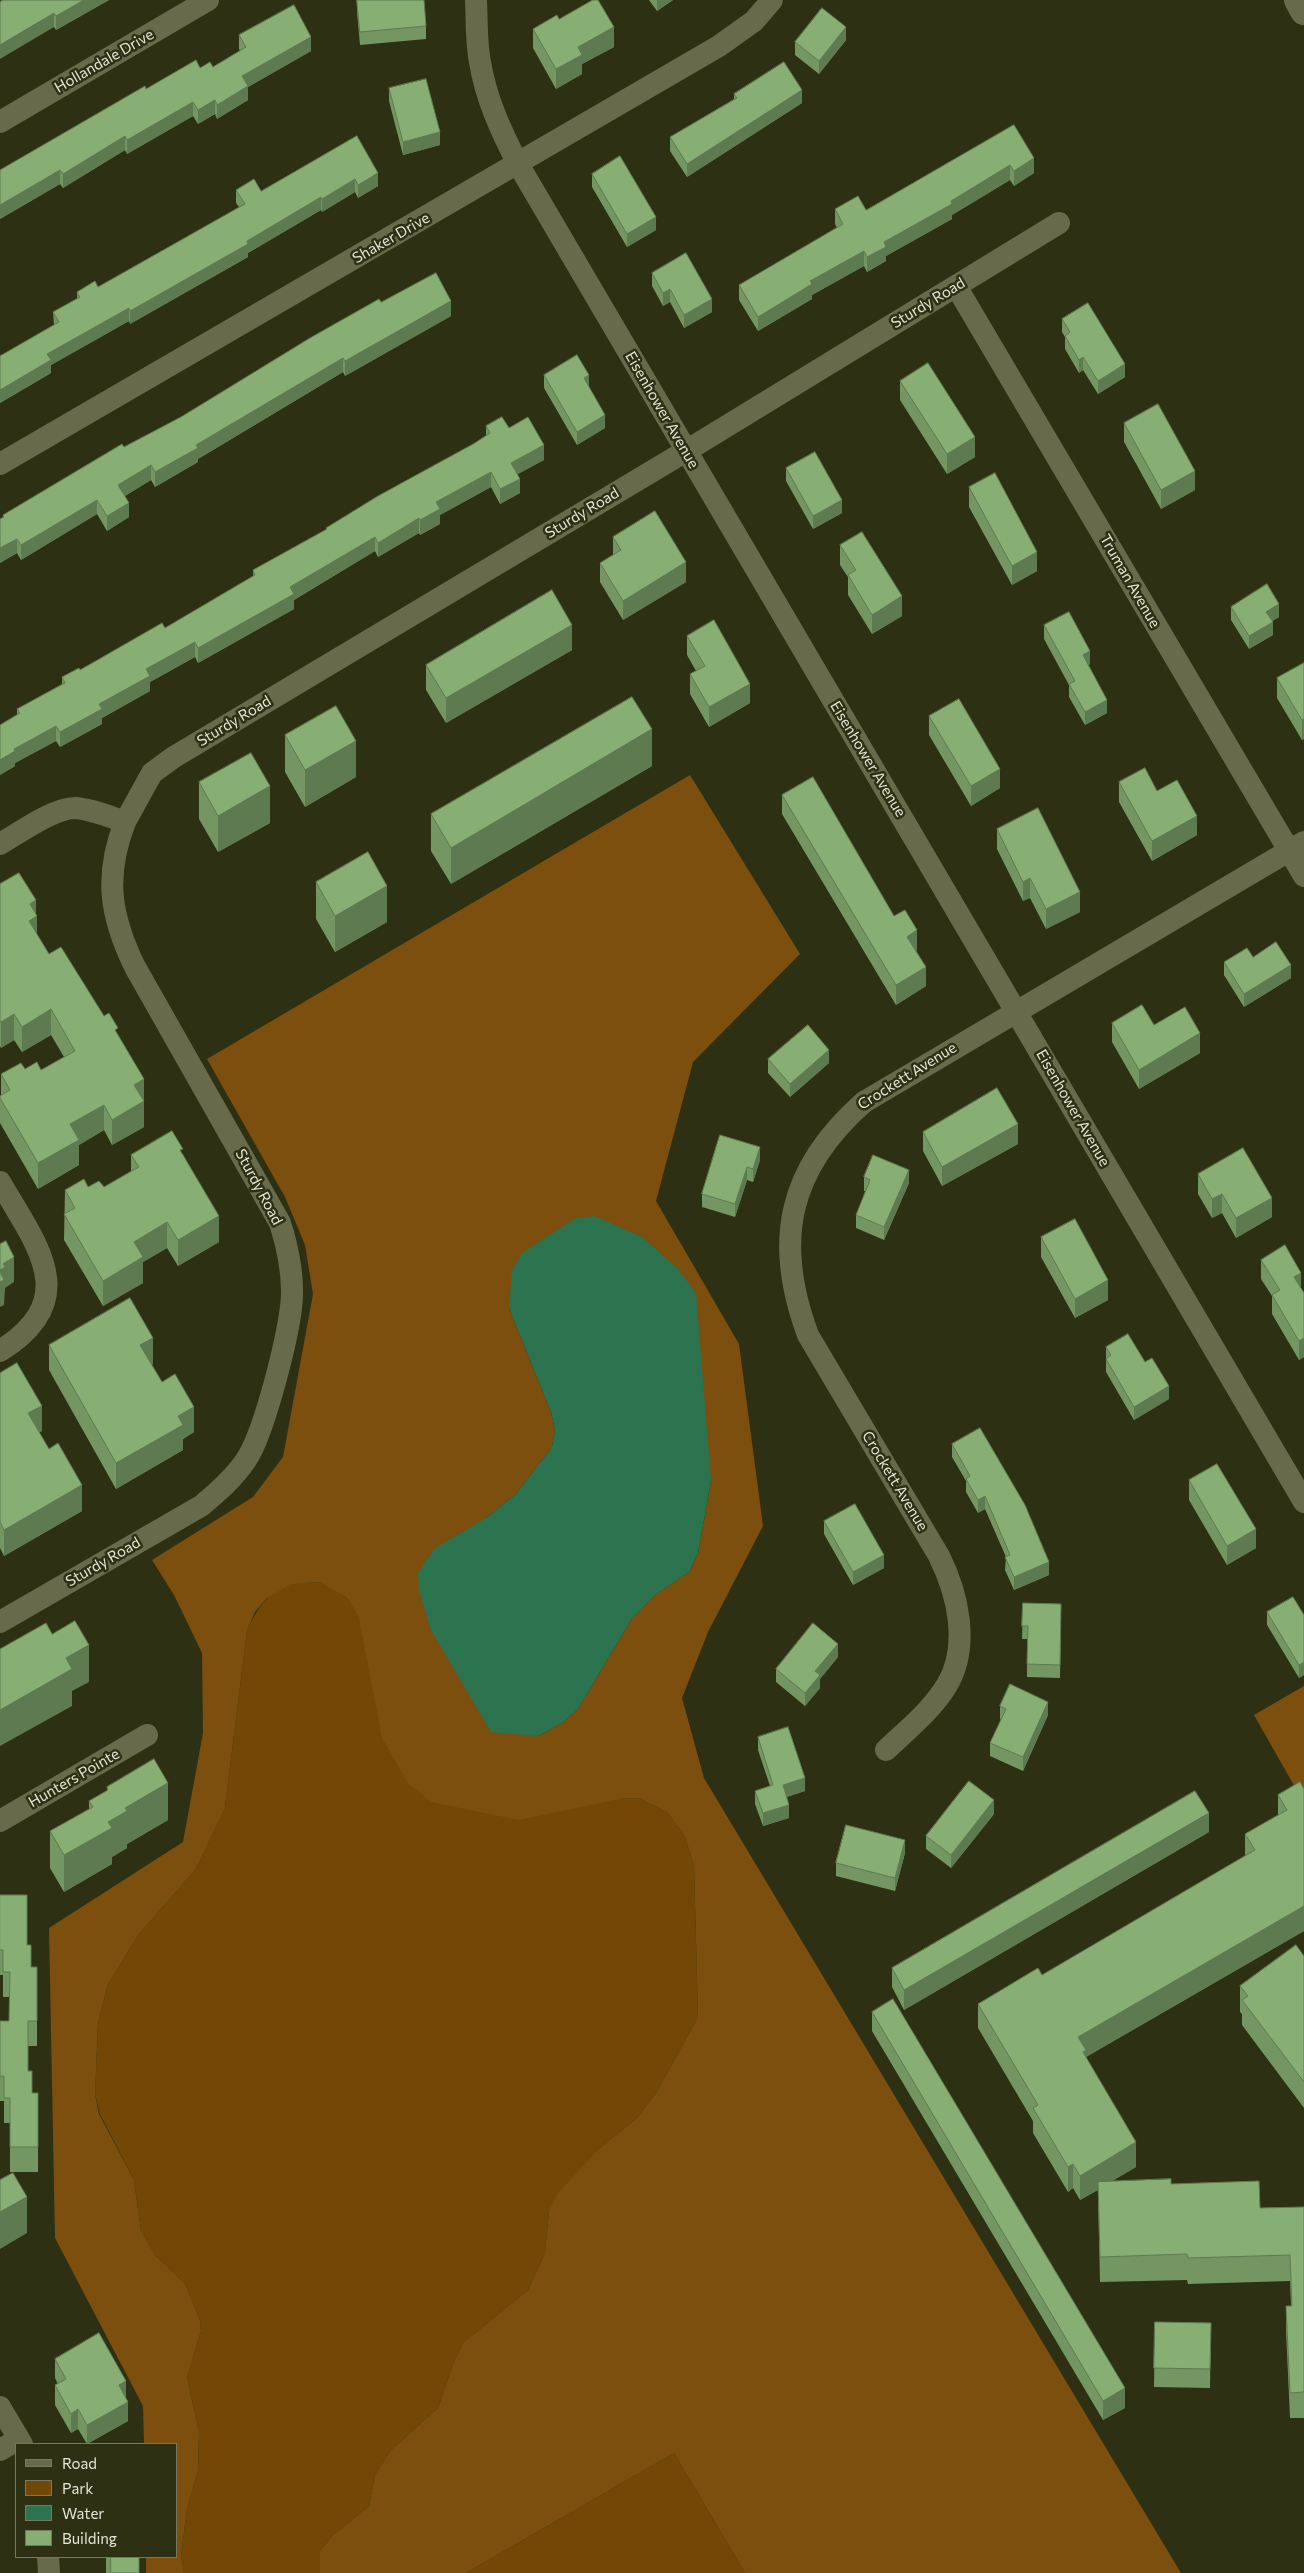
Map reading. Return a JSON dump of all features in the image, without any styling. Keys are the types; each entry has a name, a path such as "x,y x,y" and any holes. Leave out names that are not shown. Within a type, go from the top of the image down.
{"street":[{"name":"Hollandale Drive","path":"0,122 208,0"},
{"name":"Eisenhower Avenue","path":"476,0 479,61 487,94 500,128 518,164 1304,1502"},
{"name":"Shaker Drive","path":"0,464 719,46 754,21 772,0"},
{"path":"1298,0 1304,11"},
{"name":"Sturdy Road","path":"0,1622 201,1506 226,1484 248,1458 261,1428 289,1326 292,1292 290,1256 280,1223 135,967 120,937 113,906 112,874 116,845 125,822 152,773 174,757 686,451 1059,223"},
{"name":"Truman Avenue","path":"956,286 1296,846 1304,876"},
{"path":"0,844 51,815 74,808 96,811 125,822"},
{"name":"Crockett Avenue","path":"886,1750 922,1716 947,1686 957,1655 960,1628 956,1600 950,1578 939,1556 808,1336 797,1305 791,1276 789,1252 795,1204 804,1178 819,1149 839,1123 864,1102 1016,1010 1296,846"},
{"path":"0,1182 40,1252 47,1285 44,1302 37,1319 27,1332 0,1351"},
{"name":"Hunters Pointe","path":"0,1821 147,1735"},
{"path":"0,2407 14,2445"},
{"path":"48,2558 48,2573"}],"green space":[{"path":"321,1582 347,1598 359,1618 619,1799 639,1798 667,1812 685,1837 694,1866 698,2017 656,2093 637,2118 600,2148 549,2211 545,2253 528,2290 464,2342 454,2361 438,2408 390,2451 375,2475 369,2506 332,2536 320,2551 320,2573 184,2573 181,2556 187,2509 198,2470 199,2431 187,2378 201,2331 200,2320 185,2284 156,2256 141,2231 134,2180 100,2114 95,2094 98,2023 108,1984 139,1934 196,1869 225,1808 247,1630 259,1608 277,1590 293,1583"},
{"path":"674,2453 745,2573 466,2573"}],"shaded area":[{"path":"690,775 800,954 693,1062 656,1201 739,1344 763,1526 708,1632 682,1698 704,1778 1181,2573 745,2573 674,2453 466,2573 320,2573 320,2551 332,2536 369,2506 375,2475 390,2451 438,2408 454,2361 464,2342 528,2290 545,2253 549,2211 558,2193 600,2148 637,2118 656,2093 698,2017 694,1866 685,1837 667,1812 639,1798 619,1799 519,1820 431,1802 408,1783 382,1738 359,1618 347,1598 320,1582 291,1584 267,1598 255,1612 247,1630 225,1808 196,1869 139,1934 108,1984 98,2023 95,2094 99,2114 134,2180 141,2231 156,2256 185,2284 200,2320 201,2331 187,2378 199,2431 198,2470 187,2509 181,2556 184,2573 146,2573 146,2558 178,2558 178,2443 144,2443 143,2406 55,2238 49,1928 183,1842 203,1733 202,1653 174,1595 152,1560 253,1497 283,1457 313,1294 305,1245 285,1197 207,1059","holes":["509,1308 711,1481 698,1553 689,1572 655,1595 631,1620 578,1709 564,1722 538,1736 486,1518 516,1494 552,1447 555,1430 551,1412"]},
{"path":"1304,1686 1304,1803 1254,1715"}],"water":[{"path":"594,1216 642,1237 678,1269 696,1293 711,1481 698,1553 689,1572 655,1595 631,1620 578,1709 564,1722 538,1736 491,1732 431,1630 419,1590 418,1573 434,1549 486,1518 516,1494 552,1447 555,1430 551,1412 509,1308 512,1270 522,1253 576,1218"}],"building":[{"path":"3,0 84,0 56,16 54,13 0,45 0,2"},
{"path":"357,0 424,0 426,26 360,32"},
{"path":"593,0 598,0 614,27 578,47 582,55 556,69 533,29 557,15 559,19"},
{"path":"294,5 311,37 242,76 248,86 217,105 215,100 198,110 193,102 127,140 125,136 63,174 60,170 0,205 0,170 145,86 146,89 196,60 200,68 210,62 213,67 246,47 239,35"},
{"path":"822,8 846,27 819,61 795,42"},
{"path":"784,62 802,90 687,164 670,137 737,98 734,94"},
{"path":"426,79 440,132 403,142 389,88"},
{"path":"1014,125 1034,158 1014,171 1010,165 951,201 952,204 884,242 886,247 867,257 864,251 810,281 812,284 758,317 739,285 843,224 835,209 858,196 866,210"},
{"path":"357,136 378,173 358,185 355,179 322,199 321,197 247,241 248,244 130,311 129,308 47,354 51,360 0,390 0,356 59,322 53,312 80,297 77,292 95,281 98,287 245,204 236,190 254,179 261,191"},
{"path":"620,156 656,217 627,234 592,174"},
{"path":"686,253 712,299 684,315 670,289 663,293 652,273"},
{"path":"436,273 451,301 345,361 343,358 196,445 198,448 155,472 151,465 118,485 129,503 107,516 97,500 21,545 17,539 0,548 0,519 4,517 3,515 122,444 124,447 181,417 310,338 379,299 381,302"},
{"path":"1088,303 1125,364 1098,381 1083,357 1079,360 1065,336 1070,332 1062,319"},
{"path":"577,355 589,375 584,378 605,415 577,432 544,375"},
{"path":"928,363 975,437 947,454 900,381"},
{"path":"1158,404 1195,471 1161,490 1124,423"},
{"path":"502,417 509,428 528,417 544,445 511,463 520,479 500,489 491,472 436,502 440,509 420,520 419,518 378,543 375,537 290,587 294,594 198,648 195,642 146,669 150,676 99,704 102,709 60,732 56,726 14,749 15,751 0,760 0,725 20,713 17,709 65,683 62,677 79,668 80,670 162,623 165,628 255,575 253,570 327,529 378,496 475,443 490,433 486,426"},
{"path":"815,452 842,500 813,516 786,468"},
{"path":"995,473 1037,552 1012,566 969,487"},
{"path":"655,511 686,562 623,601 600,563 621,550 613,537"},
{"path":"862,532 902,596 872,615 848,575 856,570 840,545"},
{"path":"1267,584 1279,604 1266,612 1273,622 1249,636 1231,607"},
{"path":"552,590 572,625 446,698 426,665"},
{"path":"1069,612 1090,651 1083,655 1107,700 1085,712 1069,684 1075,681 1044,625"},
{"path":"714,620 750,684 709,707 690,674 705,666 687,636"},
{"path":"1304,663 1304,719 1302,720 1277,678"},
{"path":"632,697 652,729 451,848 431,814"},
{"path":"959,699 1000,769 971,786 929,716"},
{"path":"336,706 356,741 305,770 285,735"},
{"path":"251,753 270,786 218,816 199,782"},
{"path":"1145,768 1157,791 1177,780 1197,816 1152,841 1119,782"},
{"path":"813,777 894,916 905,910 917,930 907,937 926,967 896,985 782,795"},
{"path":"1038,808 1080,892 1046,909 1030,878 1023,882 997,829"},
{"path":"368,852 387,886 335,916 316,882"},
{"path":"19,873 36,900 30,904 37,916 29,921 49,954 61,947 104,1016 109,1013 118,1028 115,1030 144,1079 134,1085 144,1101 112,1120 104,1105 70,1124 79,1140 38,1163 0,1098 0,1096 10,1090 1,1074 21,1063 25,1069 37,1062 41,1070 75,1051 51,1009 22,1027 14,1014 0,1021 0,884"},
{"path":"1276,942 1291,965 1244,994 1224,962 1247,948 1253,957"},
{"path":"1142,1005 1154,1025 1185,1007 1200,1033 1139,1070 1112,1023"},
{"path":"808,1025 829,1050 790,1084 768,1059"},
{"path":"997,1088 1018,1124 942,1167 923,1132"},
{"path":"172,1131 183,1149 180,1150 219,1216 178,1240 167,1222 134,1242 143,1257 103,1281 64,1214 75,1208 65,1190 84,1179 88,1187 99,1181 104,1187 139,1167 131,1155"},
{"path":"720,1135 760,1147 753,1169 747,1167 735,1204 702,1194"},
{"path":"1243,1148 1272,1198 1236,1218 1222,1194 1212,1199 1198,1174"},
{"path":"873,1155 909,1170 884,1227 856,1215 870,1180 864,1177"},
{"path":"1075,1219 1108,1280 1075,1299 1041,1237"},
{"path":"6,1241 14,1257 3,1264 5,1267 0,1270 0,1244"},
{"path":"1285,1245 1301,1273 1294,1277 1304,1293 1304,1338 1299,1341 1272,1295 1280,1290 1261,1260"},
{"path":"0,1272 4,1280 0,1282"},
{"path":"130,1298 153,1338 140,1345 162,1382 175,1374 194,1407 178,1416 183,1425 116,1463 49,1345"},
{"path":"1128,1334 1145,1362 1152,1358 1169,1386 1134,1407 1106,1359 1111,1355 1106,1347"},
{"path":"17,1363 42,1406 28,1413 49,1449 58,1443 82,1485 4,1530 0,1522 0,1373"},
{"path":"980,1428 1025,1505 1049,1562 1014,1577 1005,1557 1010,1555 985,1496 978,1500 966,1479 970,1476 952,1444"},
{"path":"1217,1464 1256,1529 1227,1546 1189,1480"},
{"path":"855,1504 884,1555 853,1572 824,1521"},
{"path":"1293,1597 1304,1615 1304,1662 1299,1665 1267,1612"},
{"path":"1023,1603 1061,1604 1060,1665 1027,1664 1028,1626 1022,1626"},
{"path":"75,1621 89,1645 66,1658 72,1669 0,1710 0,1649 46,1623 52,1634"},
{"path":"813,1623 838,1644 815,1671 820,1675 805,1693 776,1669"},
{"path":"1010,1684 1048,1702 1023,1757 990,1743 1006,1709 1000,1706"},
{"path":"788,1727 805,1778 783,1785 789,1805 763,1813 755,1791 773,1785 758,1737"},
{"path":"154,1759 168,1783 125,1808 127,1811 108,1822 112,1828 64,1855 50,1831 93,1807 89,1801 108,1790 107,1787"},
{"path":"969,1781 994,1800 951,1855 926,1836"},
{"path":"1300,1782 1304,1789 1304,1906 1078,2037 1086,2050 1083,2052 1136,2142 1080,2176 1073,2164 1068,2167 1033,2108 1038,2105 978,2004 1038,1968 1042,1975 1255,1850 1245,1834 1287,1810 1278,1795"},
{"path":"1195,1791 1209,1813 904,1990 892,1968"},
{"path":"846,1825 905,1840 895,1878 836,1863"},
{"path":"0,1895 27,1895 27,1945 31,1945 31,1967 37,1967 37,2021 28,2021 28,2071 32,2071 32,2093 38,2093 38,2147 10,2147 10,2098 4,2098 4,2076 0,2076 0,2021 9,2021 10,1972 3,1972 3,1950 0,1950"},
{"path":"1296,1945 1304,1956 1304,2082 1242,2000 1248,1996 1240,1986"},
{"path":"893,1999 1125,2388 1103,2401 872,2012"},
{"path":"13,2173 27,2197 0,2212 0,2180"},
{"path":"1171,2179 1171,2184 1259,2181 1260,2208 1304,2207 1304,2392 1290,2393 1286,2306 1292,2306 1290,2255 1188,2258 1187,2254 1100,2257 1098,2182"},
{"path":"1155,2322 1211,2323 1210,2369 1154,2368"},
{"path":"99,2333 126,2381 119,2385 128,2402 87,2425 78,2409 71,2414 55,2385 66,2379 55,2359"},
{"path":"111,2558 139,2558 139,2573 111,2573"}]}
